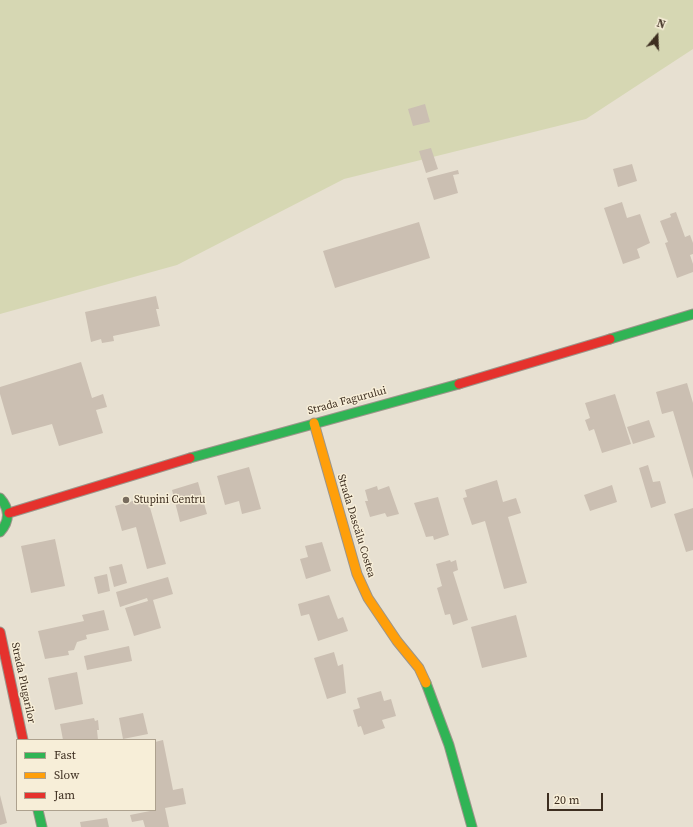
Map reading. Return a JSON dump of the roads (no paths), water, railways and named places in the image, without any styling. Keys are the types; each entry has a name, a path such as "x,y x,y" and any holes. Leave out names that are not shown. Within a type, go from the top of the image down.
{"street":[{"name":"Strada Fagurului","path":"8,513 314,422 490,374 693,314"},
{"name":"Strada Dascălu Costea","path":"314,422 357,574 368,598 397,641 419,668 449,745 472,827"},
{"path":"0,498 8,513 7,524 0,532"},
{"name":"Strada Plugarilor","path":"0,632 23,739"},
{"path":"38,811 42,827"}],"place":[{"name":"Stupini Centru","path":"126,500"}]}
